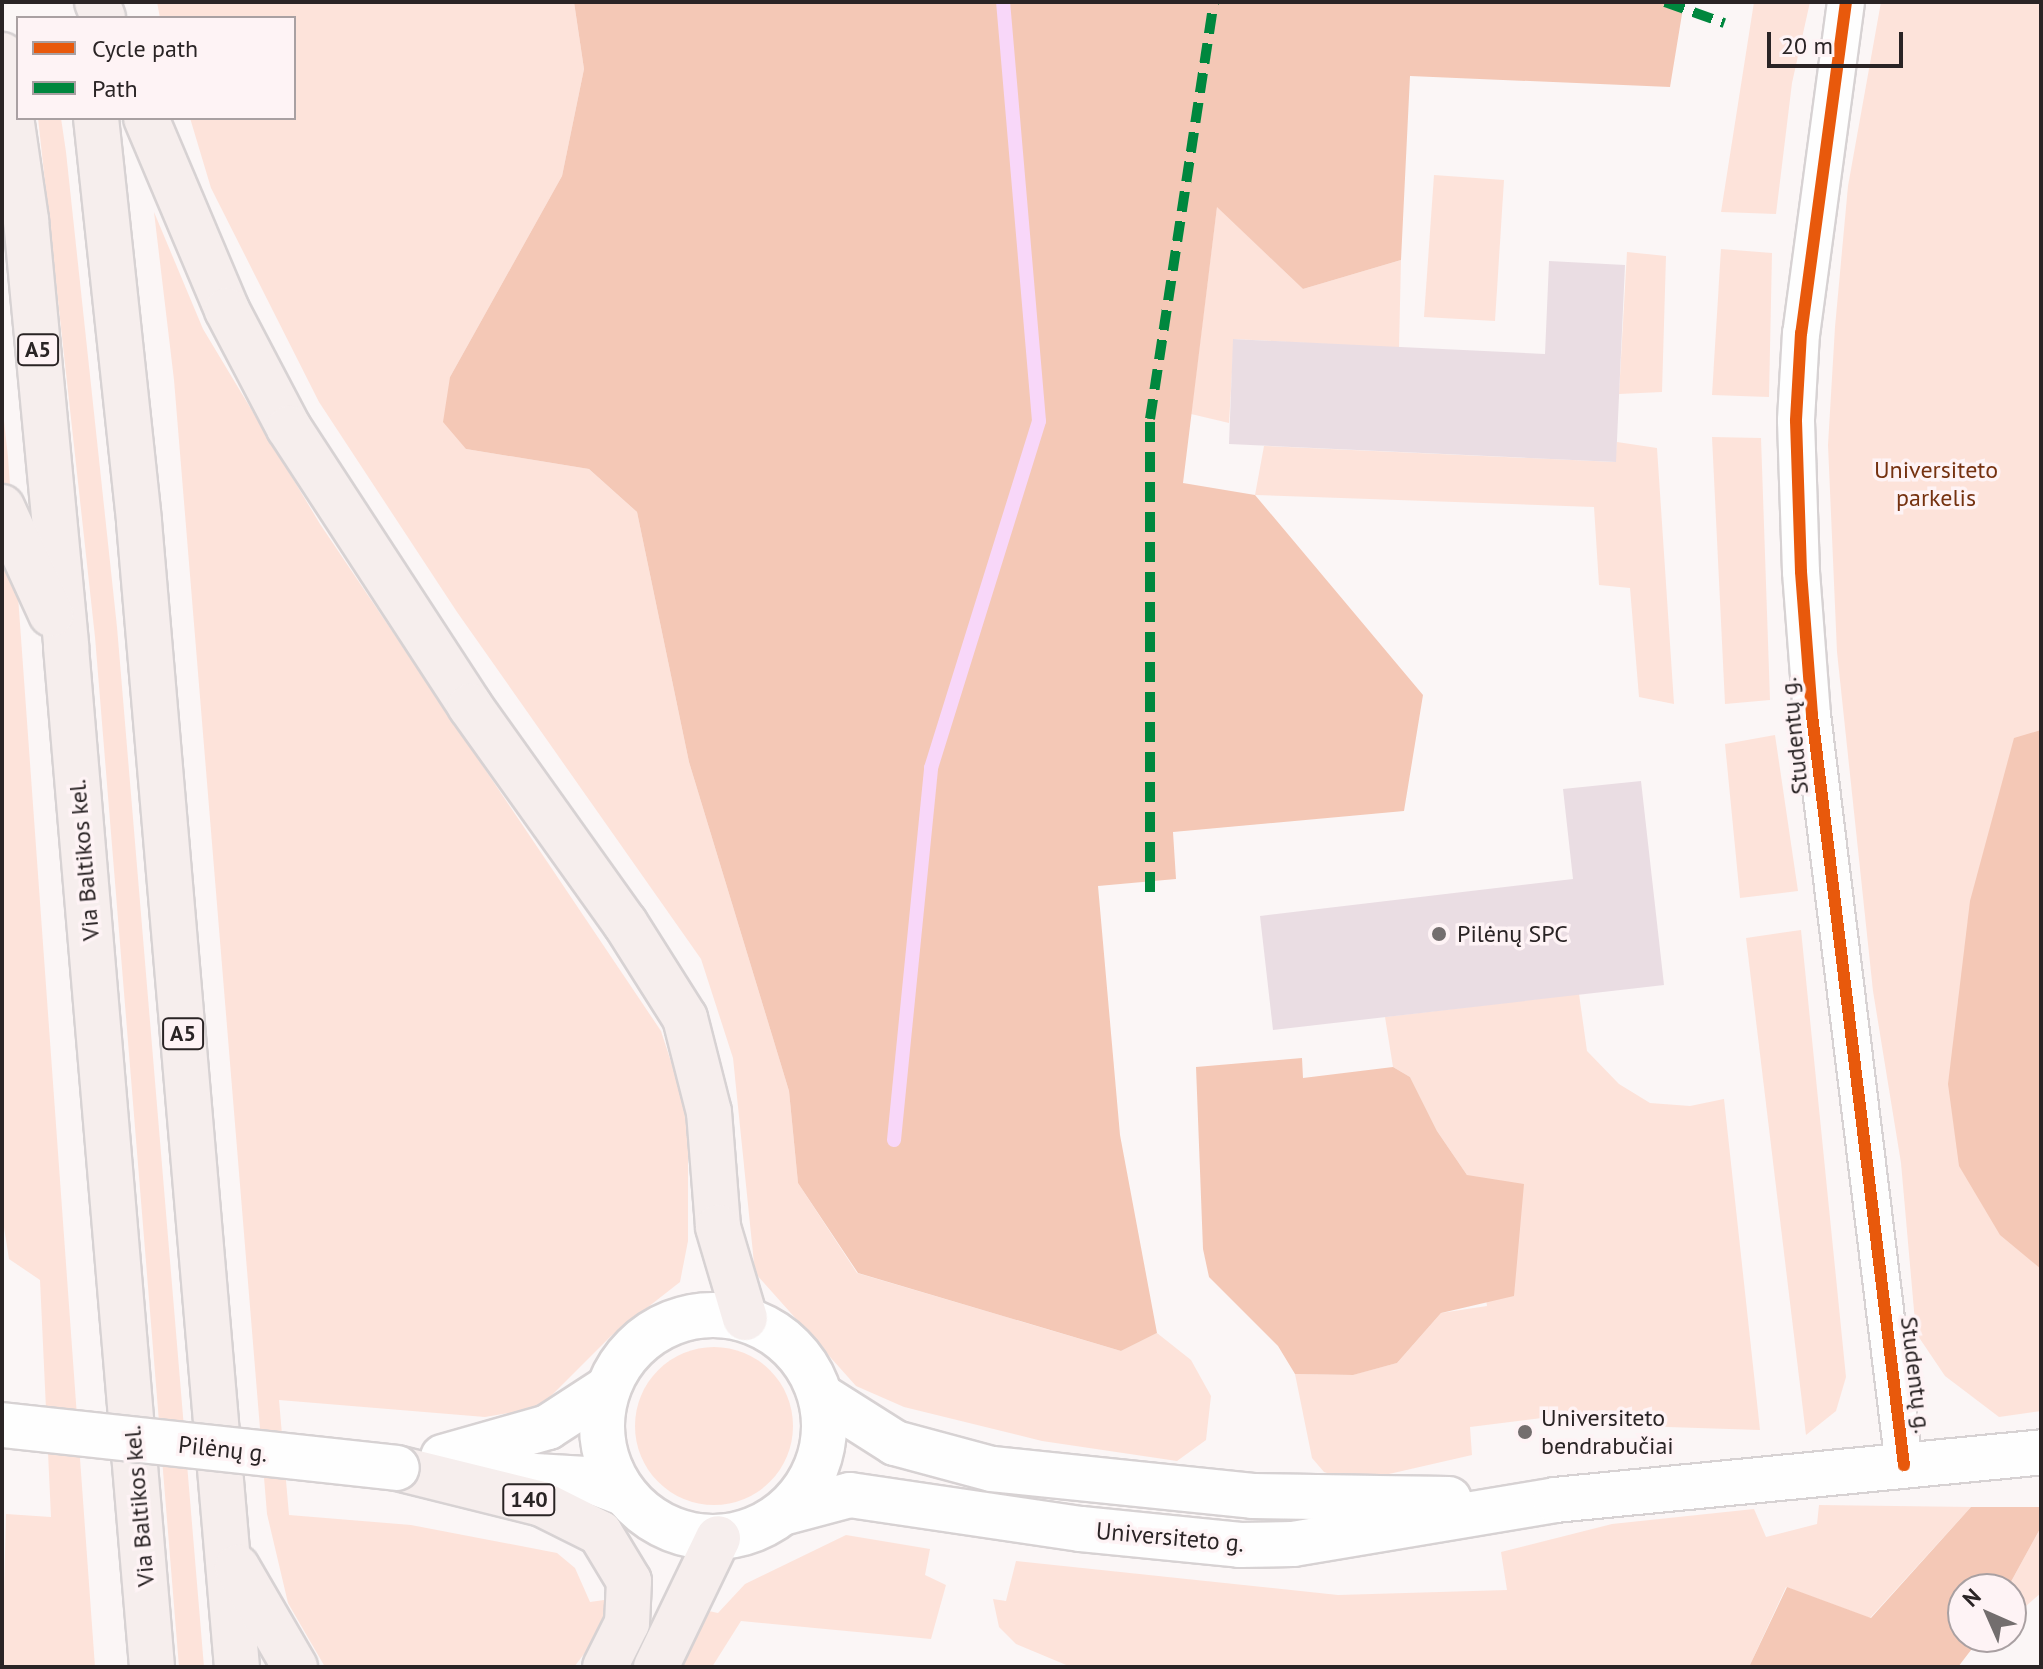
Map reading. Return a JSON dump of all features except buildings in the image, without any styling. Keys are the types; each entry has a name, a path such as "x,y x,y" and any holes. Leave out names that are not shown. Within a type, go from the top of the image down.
{"highway":[{"name":"Via Baltikos kel.","path":"2,55 26,220 66,647 152,1667"},
{"name":"A5","path":"96,120 139,522 237,1667"},
{"path":"147,120 227,310 289,428 470,706 625,923 685,1018 709,1112 726,1268 745,1318"},
{"path":"2,507 66,647"},
{"name":"140","path":"397,1468 542,1504 600,1533 629,1581 627,1623 605,1667"},
{"path":"656,1667 718,1538"},
{"path":"227,1547 264,1620 295,1667"}],"main road":[{"path":"712,1314 745,1318 793,1347 821,1396 826,1428 821,1460 807,1488 786,1512 754,1530 718,1538 682,1534 650,1519 623,1493 606,1461 601,1423 608,1388 624,1358 669,1325 712,1314"},
{"name":"Pilėnų g.","path":"397,1468 529,1435 608,1388"},
{"name":"Universiteto g.","path":"821,1396 895,1443 992,1469 1295,1499 1555,1500"},
{"name":"Pilėnų g.","path":"2,1425 397,1468 586,1479 623,1493"},
{"name":"Universiteto g.","path":"786,1512 850,1495 1240,1545 1351,1538 1555,1500 2041,1452"}],"street":[{"name":"Studentų g.","path":"1846,2 1801,333 1796,421 1801,572 1814,731 1904,1465"}],"green space":[{"path":"157,2 574,2 584,69 562,176 450,377 466,449 589,469 637,512 689,762 789,1091 798,1183 857,1273 1121,1351 1157,1333 1191,1360 1211,1396 1206,1440 1177,1461 1042,1441 904,1407 856,1386 755,1273 733,1058 701,959 457,612 319,402 211,188 191,120 296,120 296,16 160,16"},
{"path":"1754,2 1810,2 1792,83 1776,214 1721,212"},
{"name":"Universiteto parkelis","path":"1881,2 2041,2 2041,1411 1999,1417 1945,1376 1916,1333 1901,1163 1873,991 1837,652 1828,445 1835,327 1848,186"},
{"path":"38,120 61,120 117,627 204,1667 179,1667 95,637"},
{"path":"1434,175 1504,180 1495,321 1424,317"},
{"path":"1217,206 1303,289 1401,260 1399,348 1234,339 1229,423 1191,414"},
{"path":"154,212 203,329 320,524 661,1031 688,1114 688,1241 680,1282 611,1336 539,1408 485,1417 279,1400 289,1515 411,1525 557,1553 575,1568 590,1602 611,1599 601,1632 574,1667 325,1667 288,1603 267,1514 174,380"},
{"path":"1721,249 1772,253 1769,397 1712,395"},
{"path":"1627,252 1666,256 1662,392 1619,394"},
{"path":"2,403 95,1667 2,1667 6,1514 51,1517 40,1280 9,1259 2,1215"},
{"path":"1712,437 1761,438 1770,700 1725,704"},
{"path":"1617,442 1657,448 1674,704 1639,697 1630,588 1599,585 1594,507 1255,495 1264,446 1615,462"},
{"path":"1775,735 1798,891 1740,898 1725,744"},
{"path":"1801,930 1846,1377 1836,1411 1806,1435 1746,938"},
{"path":"1579,994 1587,1051 1619,1084 1650,1103 1690,1106 1724,1099 1760,1430 1606,1425 1605,1410 1470,1427 1472,1455 1354,1482 1324,1472 1312,1458 1295,1374 1352,1375 1397,1363 1441,1313 1487,1306 1467,1175 1437,1131 1410,1077 1393,1067 1385,1017"},
{"path":"714,1347 744,1353 770,1370 787,1396 793,1426 787,1456 770,1482 744,1499 714,1505 684,1499 658,1482 641,1456 635,1426 641,1396 658,1370 684,1353"},
{"path":"1819,1505 1971,1507 1870,1618 1786,1587 1749,1667 1071,1667 1016,1644 999,1627 993,1599 1006,1601 1016,1561 1338,1595 1507,1590 1501,1552 1612,1524 1754,1509 1766,1537 1817,1524"},
{"path":"2041,1527 2041,1593 2027,1605 2027,1573 2016,1573"},
{"path":"846,1535 930,1549 925,1575 946,1585 931,1639 741,1621 712,1667 672,1667 704,1610 718,1613 745,1584"}],"shaded area":[{"path":"574,2 1665,2 1683,8 1670,87 1410,76 1401,260 1303,289 1217,207 1183,483 1255,495 1423,695 1404,811 1173,832 1176,879 1098,886 1120,1135 1157,1333 1121,1351 858,1273 798,1183 789,1091 689,762 637,512 589,469 466,449 443,422 450,377 562,176 584,69"},
{"path":"2041,730 2041,1269 2000,1235 1959,1166 1948,1084 1970,901 2014,738"},
{"path":"1302,1058 1303,1078 1393,1067 1410,1077 1437,1131 1467,1175 1524,1184 1514,1296 1441,1313 1397,1363 1353,1375 1295,1374 1278,1346 1209,1277 1203,1249 1196,1067"},
{"path":"1971,1507 2041,1507 2041,1527 2016,1573 1947,1573 1947,1653 1969,1653 1958,1667 1749,1667 1787,1587 1871,1618"}],"waterway":[{"path":"894,1140 931,768 1039,421 1003,2"}],"marked path":[{"path":"1150,892 1150,419 1214,2"},
{"path":"1665,2 1724,23"}],"cycle path":[{"path":"1846,2 1801,333 1796,421 1801,572 1812,715 1904,1465"}],"place":[{"name":"Pilėnų SPC","path":"1439,934"},
{"name":"Universiteto bendrabučiai","path":"1525,1432"}]}
